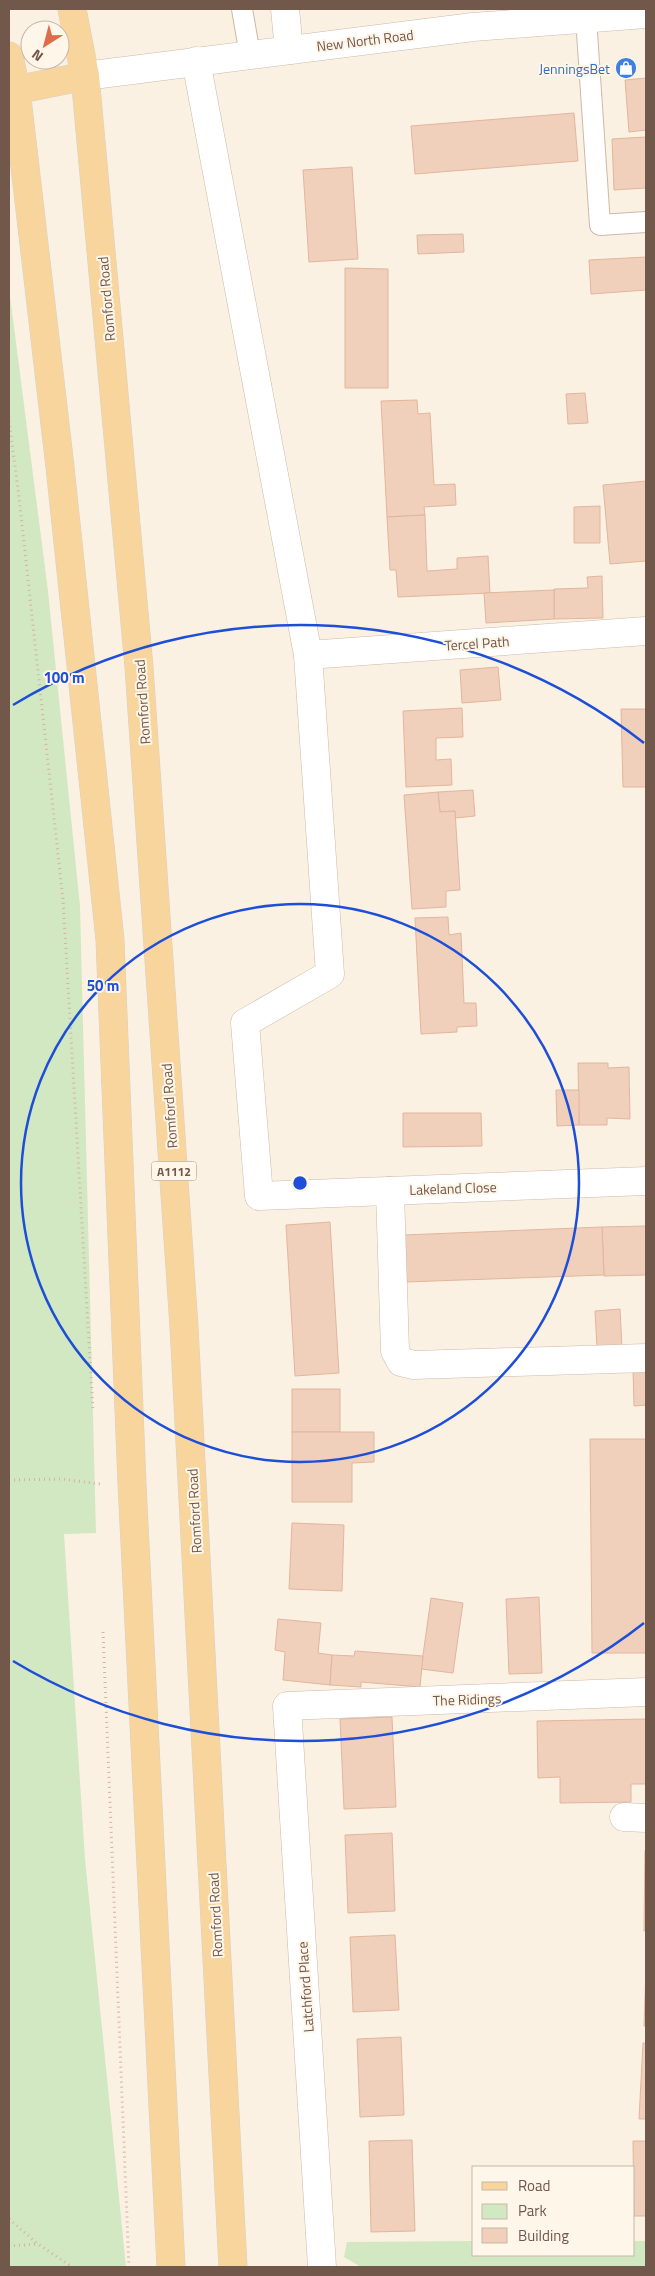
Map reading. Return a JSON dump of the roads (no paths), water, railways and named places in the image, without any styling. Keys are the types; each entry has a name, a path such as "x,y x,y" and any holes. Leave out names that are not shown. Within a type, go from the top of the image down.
{"main road":[{"name":"Romford Road","path":"72,9 85,76 139,667 183,1308 233,2267"},
{"path":"9,56 16,90 60,468 110,940 132,1484 171,2267"},
{"path":"16,90 85,76"}],"street":[{"path":"285,9 289,50"},
{"name":"New North Road","path":"85,76 473,27 646,14"},
{"path":"196,61 308,655"},
{"name":"Tercel Path","path":"308,655 646,632"},
{"name":"Lakeland Close","path":"308,655 330,974 245,1023 259,1196 646,1181"},
{"path":"390,1191 395,1351 401,1362 414,1365 646,1358"},
{"name":"The Ridings","path":"287,1706 646,1692"},
{"name":"Latchford Place","path":"287,1706 322,2267"}],"lane":[{"path":"242,9 250,54"},
{"path":"586,18 600,225 646,222"}],"place":[{"name":"JenningsBet","path":"626,68"}]}
